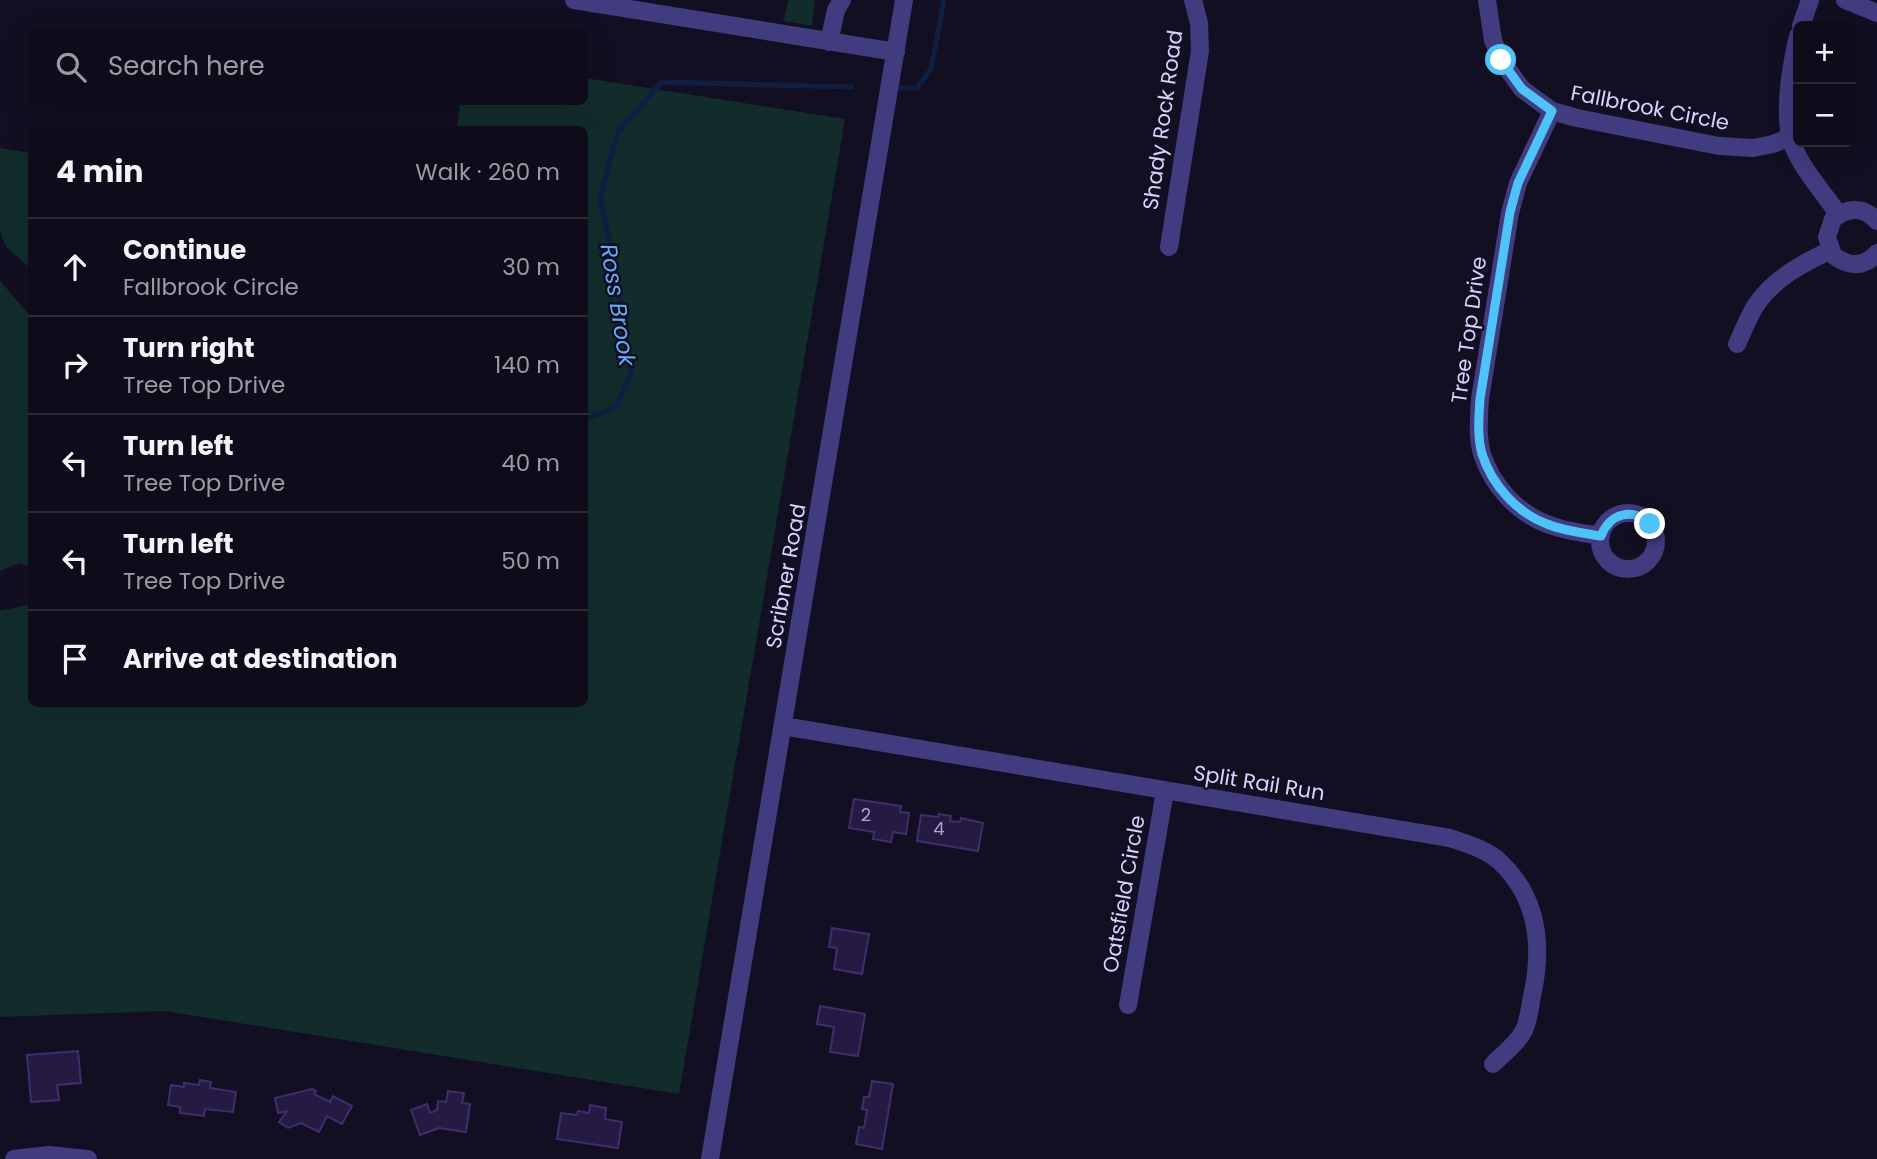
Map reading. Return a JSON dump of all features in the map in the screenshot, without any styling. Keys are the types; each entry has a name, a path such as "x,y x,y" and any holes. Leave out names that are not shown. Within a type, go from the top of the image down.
{"street":[{"path":"574,0 895,52"},
{"path":"829,42 835,9 842,0"},
{"name":"Scribner Road","path":"710,1159 904,0"},
{"name":"Shady Rock Road","path":"1169,247 1200,51 1199,23 1193,0"},
{"name":"Fallbrook Circle","path":"1487,0 1493,40 1501,60 1522,89 1552,111 1719,146 1753,148 1790,137"},
{"path":"1803,21 1810,0"},
{"path":"1845,0 1877,13"},
{"path":"1793,65 1790,83 1790,137 1800,159 1839,215"},
{"name":"Tree Top Drive","path":"1552,111 1518,183 1510,212 1478,423 1482,453 1493,478 1509,500 1528,515 1548,525 1601,536"},
{"path":"1877,221 1868,213 1850,210 1839,215 1829,228 1827,237 1830,250 1840,261 1850,264 1867,262 1877,253"},
{"path":"1737,344 1756,305 1769,290 1786,275 1830,250"},
{"name":"Split Rail Run","path":"783,726 1450,838 1475,846 1498,860 1516,882 1529,906 1537,930 1539,957 1525,1030 1493,1064"},
{"name":"Oatsfield Circle","path":"1128,1005 1166,791"},
{"path":"14,1159 50,1155 88,1159"}],"green space":[{"path":"788,0 815,0 812,26 784,21"},
{"path":"588,78 845,119 679,1094 165,1011 0,1017 0,611 28,605 28,707 588,707 588,126 457,126 460,105 588,105"},
{"path":"0,148 28,153 28,266 6,247 0,232"},
{"path":"0,281 28,313 28,566 19,563 0,571"}],"building":[{"path":"854,799 901,806 900,812 909,813 906,834 893,832 891,842 873,839 874,832 849,828"},
{"path":"939,814 951,816 950,821 960,822 961,818 983,823 978,851 917,841 921,815 938,817"},
{"path":"832,928 869,934 862,974 834,969 837,948 829,947"},
{"path":"820,1006 865,1014 858,1056 830,1052 834,1027 817,1024"},
{"path":"78,1051 81,1083 57,1085 59,1100 31,1102 27,1055"},
{"path":"200,1080 211,1082 210,1088 236,1092 233,1112 205,1109 204,1116 180,1113 180,1107 168,1105 171,1085 199,1085"},
{"path":"872,1081 893,1084 882,1149 856,1144 859,1127 864,1128 867,1110 862,1109 864,1097 869,1097"},
{"path":"312,1089 316,1091 314,1094 330,1102 333,1096 352,1106 342,1124 327,1116 319,1132 301,1123 288,1128 279,1122 287,1111 278,1113 275,1098"},
{"path":"448,1091 464,1093 462,1103 470,1104 466,1132 439,1128 420,1135 411,1110 427,1104 430,1113 437,1110 438,1101 446,1102"},
{"path":"590,1105 606,1108 605,1119 622,1122 618,1148 557,1139 561,1113 589,1113"}],"waterway":[{"name":"Ross Brook","path":"900,88 917,88 931,69 944,0"},
{"name":"Ross Brook","path":"588,418 616,407 631,374 613,257 600,198 618,132 662,82 852,87"}],"route":[{"path":"1501,60 1522,89 1552,111 1518,183 1510,212 1480,399 1478,423 1482,453 1493,478 1509,500 1528,515 1548,525 1601,536 1604,527 1618,515 1636,514 1650,524"}]}
